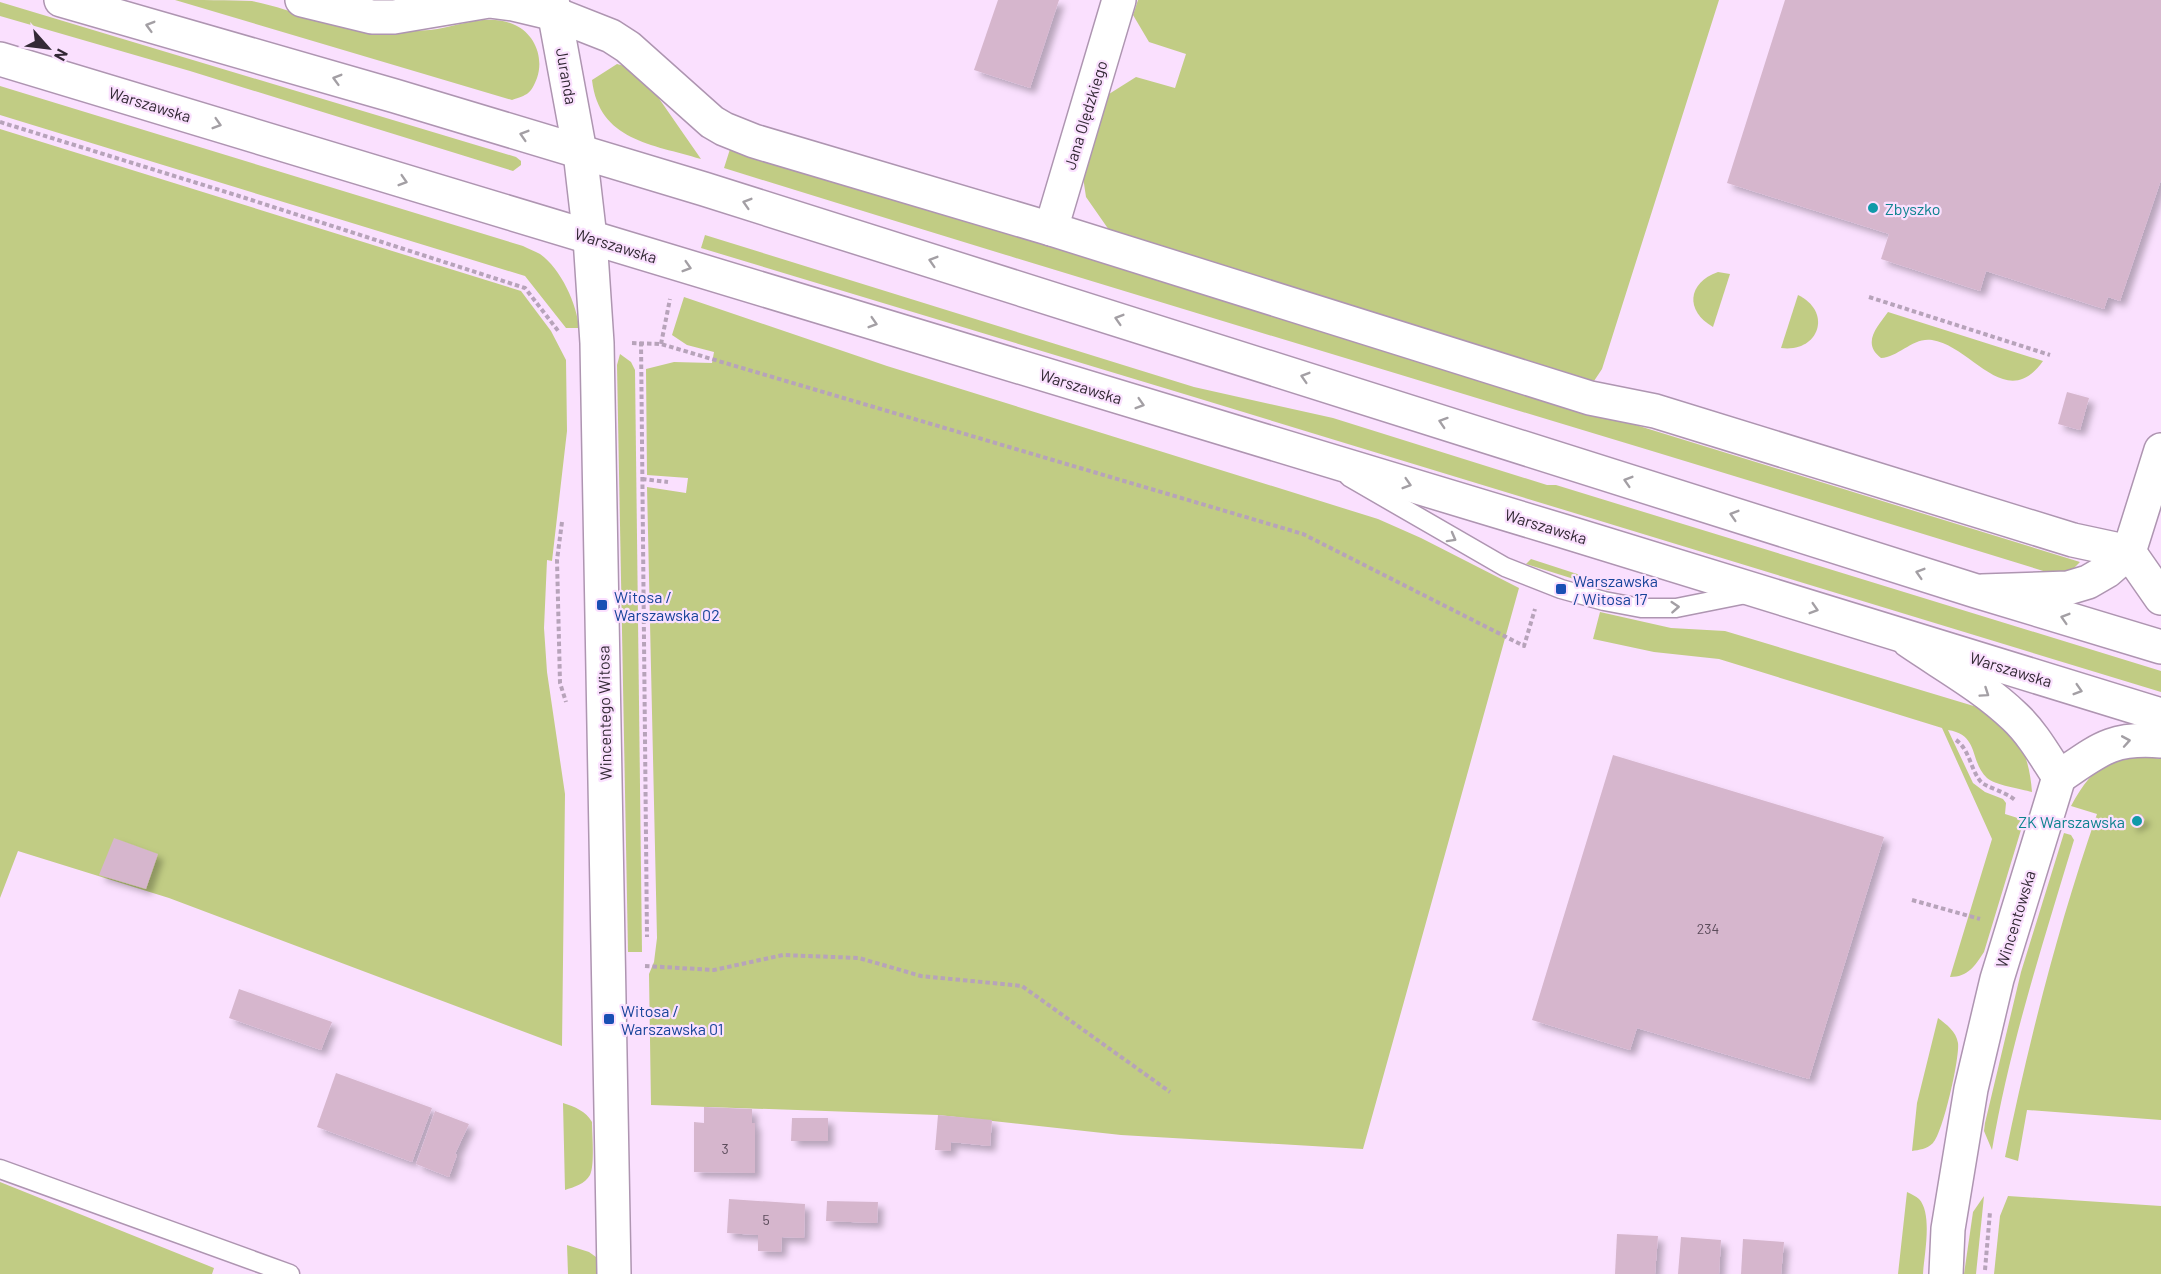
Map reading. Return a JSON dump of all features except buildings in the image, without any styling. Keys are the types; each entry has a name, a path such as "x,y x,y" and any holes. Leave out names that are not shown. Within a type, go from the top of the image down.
{"street":[{"path":"61,0 580,152 1349,391 1976,591 2161,647"},
{"path":"302,0 372,17 394,16 489,1 554,7 628,47 700,112 724,129 754,141 1051,229 1590,398 1655,411 2073,540 2129,552 2161,598"},
{"name":"Jana Olędzkiego","path":"1051,229 1119,0"},
{"name":"Juranda","path":"554,7 580,152"},
{"name":"Warszawska","path":"0,59 1311,455 2161,715"},
{"name":"Wincentego Witosa","path":"580,152 590,238 597,343 614,1274"},
{"path":"1976,591 2068,588 2088,582 2107,571 2129,552 2161,450"},
{"path":"1902,636 2001,705 2032,736 2059,777 2097,751 2117,743 2136,739 2161,741"},
{"name":"Wincentowska","path":"1946,1274 1948,1229 1971,1089 1997,979 2059,777"}],"lane":[{"path":"1311,455 1505,567 1561,589 1641,608 1676,608 1758,592"},
{"path":"2129,552 2161,566"},
{"path":"0,1169 291,1274"}],"path":[{"path":"0,122 228,192 525,288 560,333"},
{"path":"661,344 670,295"},
{"path":"1869,297 2050,356"},
{"path":"624,343 661,344 1303,534 1524,646 1537,603"},
{"path":"642,479 668,482"},
{"path":"1912,900 2013,928"},
{"path":"608,964 714,970 783,955 859,958 921,976 1022,986 1170,1092"}],"green space":[{"path":"175,0 252,1 331,24 364,30 430,30 483,20 504,21 522,29 533,40 538,55 539,70 530,91 512,100"},
{"path":"1138,0 1719,0 1602,369 1594,381 1127,239 1109,230 1086,197 1083,177 1109,94 1136,77 1175,88 1186,54 1149,42 1133,15"},
{"path":"0,2 516,157 521,161 521,165 513,171 190,71 0,16"},
{"path":"617,64 632,68 642,74 701,159 631,137 605,116 597,100 592,80"},
{"path":"0,86 523,246 540,254 555,269 567,288 575,308 579,328 566,328 525,276 0,115"},
{"path":"0,129 521,291 551,331 566,360 567,431 552,561 547,560 544,628 547,672 565,794 562,1046 169,898 18,851 0,898"},
{"path":"731,146 2080,562 2068,574 2053,574 724,168"},
{"path":"705,235 1194,387 1333,418 2161,671 2161,692 701,248"},
{"path":"1718,272 1730,274 1713,327 1698,313 1693,298 1700,283"},
{"path":"1798,295 1809,302 1815,311 1818,321 1817,330 1805,344 1794,348 1781,348"},
{"path":"684,297 887,366 1378,519 1421,538 1519,588 1363,1149 1121,1135 938,1115 651,1105 649,974 654,962 657,938 647,487 686,493 688,478 647,475 646,369 674,362 712,363 714,352 687,345 672,335"},
{"path":"1888,312 2043,361 2029,375 2016,380 2002,379 1947,345 1932,340 1919,341 1888,357 1881,358 1875,352 1872,341 1876,329"},
{"path":"620,354 631,362 635,370 642,952 628,952 617,365"},
{"path":"1531,559 1611,585 1611,589 1526,564"},
{"path":"1600,612 1671,628 1725,631 1977,707 1996,716 2006,724 2019,741 2027,761 2032,792 2002,785 1987,778 1981,771 1970,743 1965,737 1948,730 1973,783 1985,792 2003,799 2006,803 2005,814 2024,820 1984,952 1974,966 1962,975 1950,977 1992,839 1942,728 1719,659 1654,652 1593,639"},
{"path":"2138,755 2161,759 2161,1120 2027,1110 2018,1161 2005,1157 2045,984 2097,814 2071,806 2083,786 2097,771 2114,761"},
{"path":"2064,833 2071,835 2074,840 2018,1032 1992,1150 1984,1131 1985,1123 2021,972"},
{"path":"1938,1018 1951,1029 1957,1039 1958,1051 1954,1078 1946,1111 1933,1143 1923,1149 1912,1151 1917,1103"},
{"path":"563,1103 576,1108 590,1118 593,1150 592,1170 588,1178 579,1185 565,1190"},
{"path":"0,1182 214,1268 212,1274 0,1274"},
{"path":"1907,1192 1919,1199 1926,1214 1927,1235 1923,1274 1898,1274"},
{"path":"1984,1196 1976,1274 1964,1274 1973,1212"},
{"path":"2008,1196 2161,1206 2161,1274 1994,1274 2000,1216"},
{"path":"567,1245 589,1252 596,1257 596,1274 568,1274"}],"place":[{"name":"Zbyszko","path":"1873,208"},
{"name":"Warszawska / Witosa 17","path":"1561,589"},
{"name":"Witosa / Warszawska 02","path":"602,605"},
{"name":"ZK Warszawska","path":"2137,821"},
{"name":"Witosa / Warszawska 01","path":"609,1019"}]}
